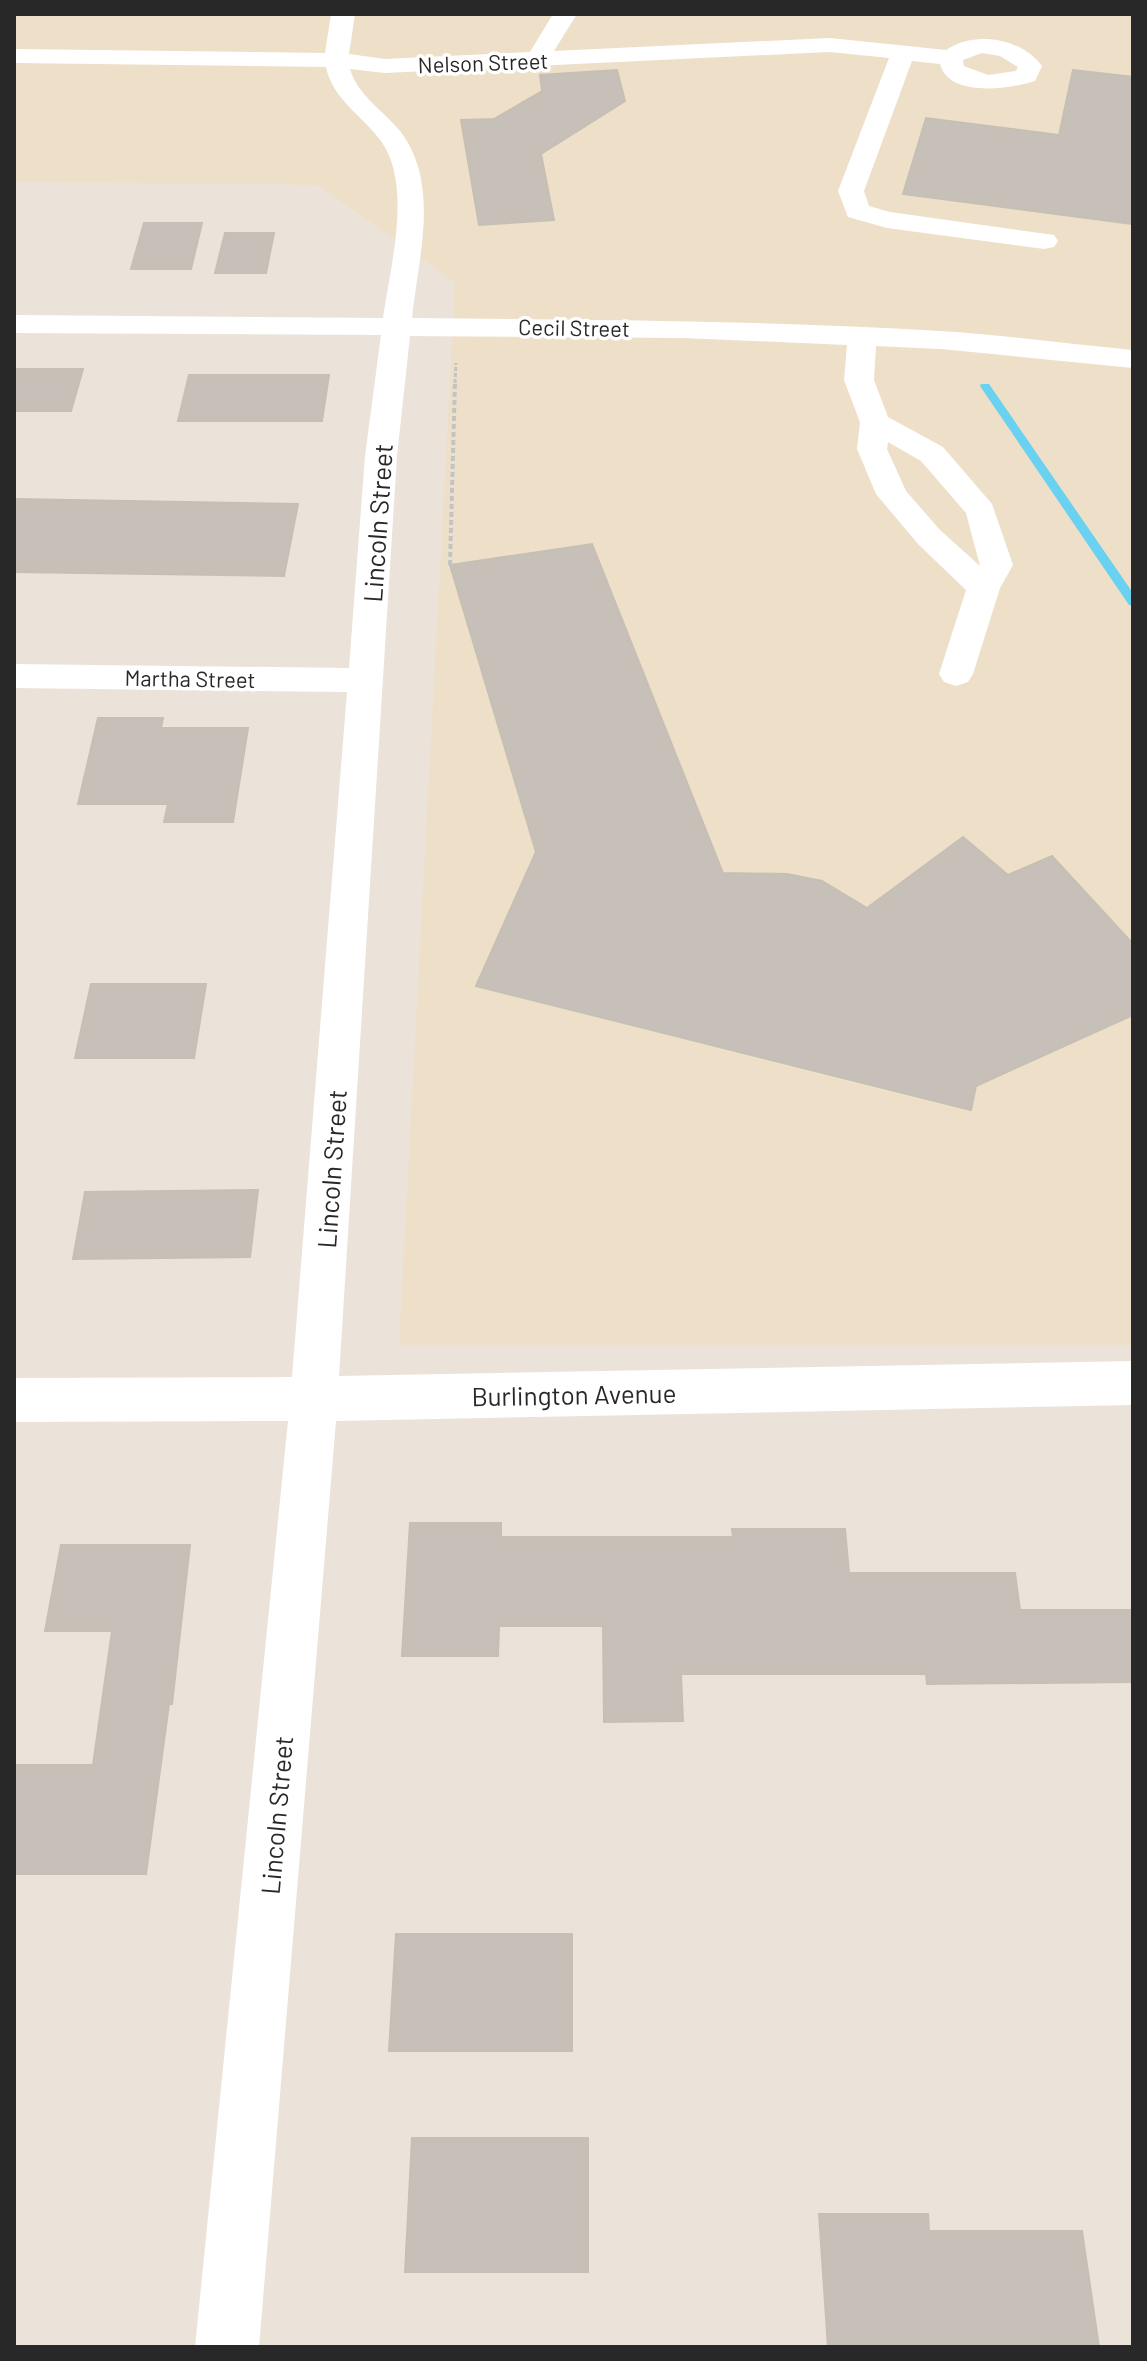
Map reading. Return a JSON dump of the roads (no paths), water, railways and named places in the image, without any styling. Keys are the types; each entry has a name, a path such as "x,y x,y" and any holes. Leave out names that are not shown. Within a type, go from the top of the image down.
{"street":[{"path":"337,60 343,14"},
{"path":"537,60 565,14"},
{"name":"Nelson Street","path":"14,56 337,60 385,66 830,45 951,58"},
{"path":"903,53 851,191 857,211 887,220 1044,241"},
{"name":"Lincoln Street","path":"227,2347 314,1399 381,456 412,197 407,166 393,139 352,96 339,75 337,60"},
{"name":"Cecil Street","path":"14,324 683,329 941,340 1133,359"},
{"path":"862,336 859,380 875,422 872,449 892,494 929,537 983,588"},
{"path":"875,422 932,454 981,511 997,565 983,588 956,674"},
{"name":"Martha Street","path":"14,676 365,680"},
{"name":"Burlington Avenue","path":"14,1400 314,1399 1133,1383"}],"waterway":[{"path":"985,386 1133,602"}]}
